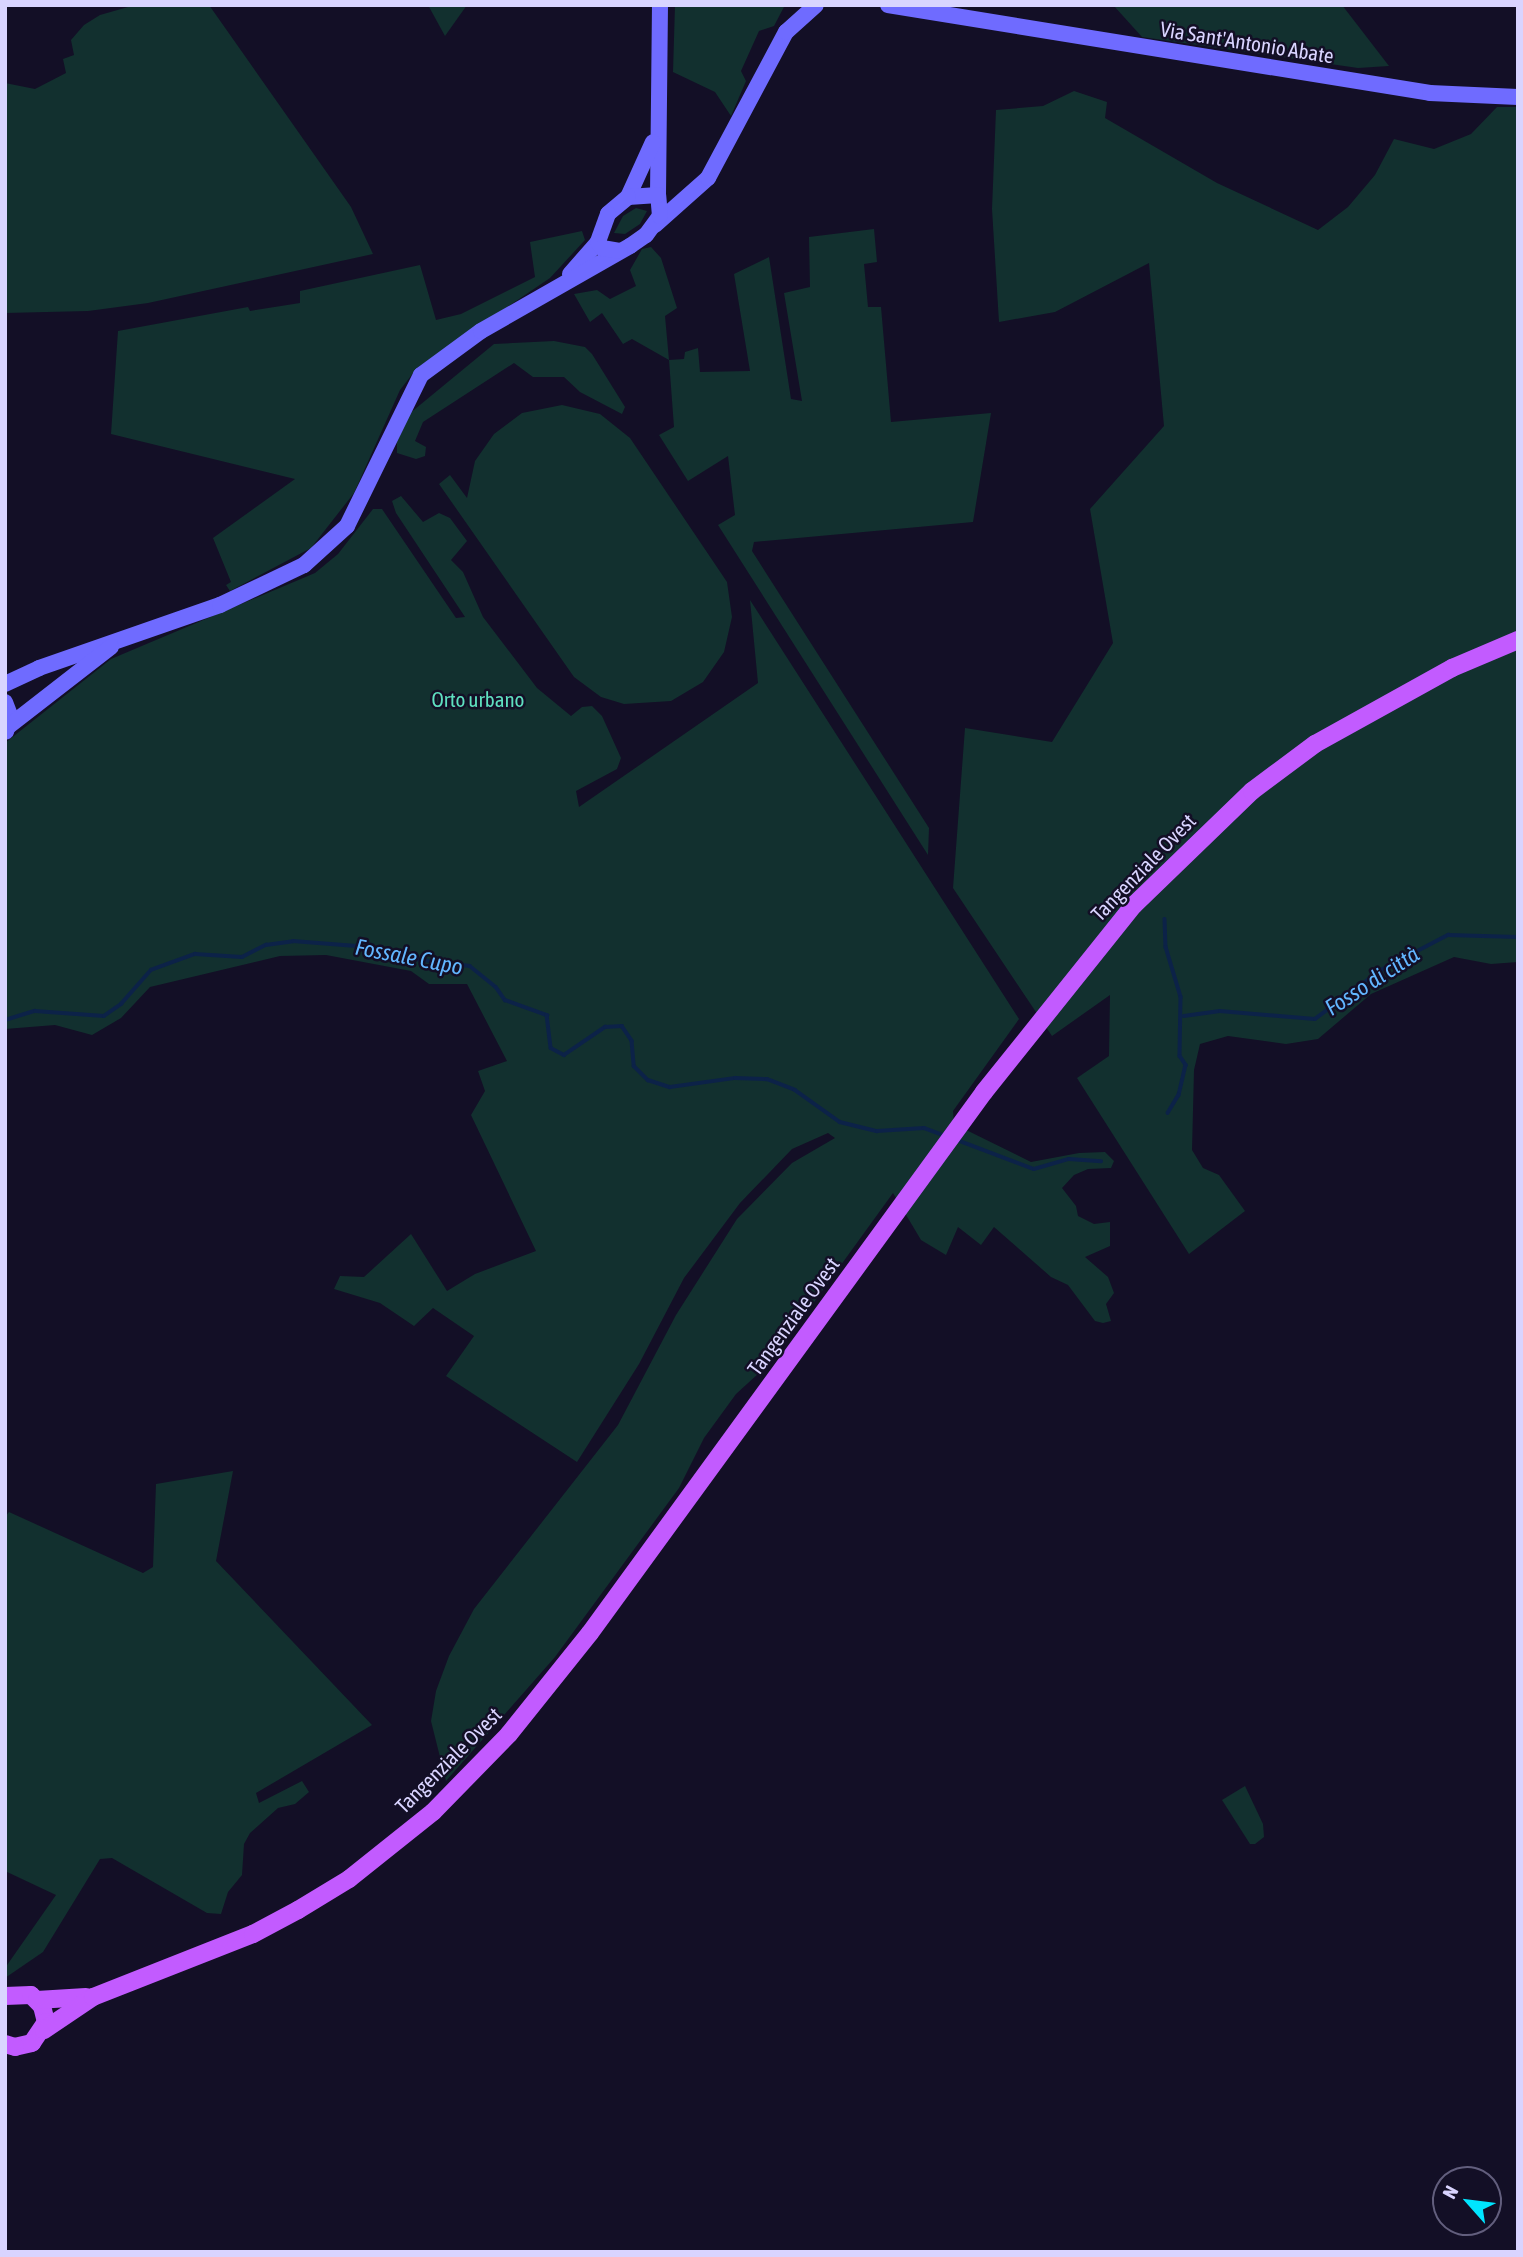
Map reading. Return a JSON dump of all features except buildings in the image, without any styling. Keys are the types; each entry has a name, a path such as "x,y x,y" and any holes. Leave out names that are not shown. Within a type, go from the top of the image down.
{"main road":[{"path":"655,225 662,205 659,196 658,119 660,5"},
{"path":"5,684 127,636 220,605 304,565 354,515 421,376 448,352 620,251 655,225 708,178 786,32 816,5"},
{"name":"Via Sant'Antonio Abate","path":"888,5 1430,93 1518,97"},
{"path":"559,286 598,242 608,214 628,197 650,156 658,119"},
{"path":"628,197 682,193 708,178"},
{"path":"598,242 602,248 620,251"},
{"path":"7,730 127,636"},
{"name":"Tangenziale Ovest","path":"5,2043 24,2046 93,1997 253,1934 349,1879 433,1812 509,1734 590,1633 1066,985 1192,846 1252,791 1315,744 1452,668 1518,640"},
{"path":"5,702 7,730"},
{"name":"Tangenziale Ovest","path":"5,1996 23,1993 37,2000 93,1997"},
{"path":"37,2000 45,2014 44,2030"}],"green space":[{"path":"135,5 209,5 351,207 373,254 148,303 88,311 5,313 5,83 35,89 66,73 63,59 74,55 71,40 84,25 100,15"},
{"path":"428,5 467,5 445,36"},
{"path":"675,5 785,5 774,26 759,31 741,71 746,81 731,116 715,92 673,72"},
{"path":"1342,5 1389,66 1358,68 1142,37 1114,6"},
{"path":"1074,91 1107,102 1105,118 1217,183 1318,230 1348,207 1375,175 1394,139 1434,149 1471,134 1497,107 1518,107 1518,962 1491,964 1454,957 1371,994 1318,1039 1286,1044 1228,1036 1200,1044 1194,1070 1192,1150 1203,1168 1219,1175 1245,1211 1189,1254 1077,1078 1109,1056 1110,995 1052,1036 953,888 965,728 1052,742 1113,643 1090,509 1164,426 1149,263 1055,312 999,322 992,209 996,110 1043,106"},
{"path":"636,208 647,211 640,224 625,234 614,233 623,216"},
{"path":"874,229 877,262 864,264 868,307 881,307 891,422 991,413 973,522 754,542 752,551 929,828 928,855 718,525 735,515 728,456 688,481 659,435 674,427 669,360 684,359 685,352 698,348 700,372 750,371 734,274 769,257 791,399 802,401 784,293 810,287 809,237"},
{"path":"582,231 585,240 550,278 417,368 400,390 354,493 311,548 230,591 226,585 231,582 213,538 295,479 111,434 118,331 248,307 250,311 300,303 300,291 420,265 436,320 461,314 535,277 530,242"},
{"path":"651,247 661,258 677,308 665,316 669,360 632,339 623,344 602,313 590,322 574,294 597,290 610,299 636,286 630,270 642,249"},
{"path":"554,341 585,347 592,354 625,407 622,414 580,392 564,377 533,377 514,363 423,422 415,441 426,447 425,456 416,459 397,453 397,442 409,414 494,344"},
{"path":"562,405 600,414 630,438 727,582 732,617 724,652 703,682 671,701 624,704 601,697 574,677 439,484 450,475 467,498 475,461 494,434 522,413"},
{"name":"Orto urbano","path":"401,496 423,522 439,513 450,518 467,541 451,560 463,572 483,617 537,688 571,716 582,707 592,706 602,716 621,758 617,769 576,791 579,807 758,683 750,600 1019,1019 953,1111 954,1124 1031,1162 1079,1153 1105,1152 1114,1161 1111,1168 1088,1169 1074,1175 1062,1188 1076,1206 1078,1216 1094,1224 1110,1222 1110,1246 1085,1257 1108,1277 1114,1293 1106,1304 1111,1321 1103,1323 1095,1321 1068,1285 1051,1277 994,1227 981,1245 958,1227 946,1255 921,1240 893,1193 770,1363 736,1394 704,1438 679,1488 555,1657 446,1781 431,1721 436,1691 449,1656 474,1609 618,1425 676,1315 737,1219 792,1163 835,1138 828,1133 792,1149 740,1203 684,1278 639,1364 577,1462 446,1376 474,1336 433,1308 414,1326 380,1303 334,1289 340,1276 364,1277 411,1234 447,1291 475,1274 536,1251 471,1115 485,1091 478,1071 507,1061 467,984 429,984 411,971 326,955 280,956 150,987 121,1018 92,1035 55,1025 5,1029 5,743 111,659 315,573 338,554 373,509 382,509 456,618 465,617 396,513 392,501"},
{"path":"233,1471 216,1561 372,1725 256,1793 259,1803 302,1781 309,1792 295,1804 278,1808 250,1833 244,1844 242,1875 228,1892 221,1914 207,1913 112,1858 100,1859 43,1952 5,1978 5,1968 56,1895 5,1871 5,1517 9,1512 143,1573 153,1567 156,1484"},
{"path":"1245,1786 1263,1824 1264,1837 1255,1844 1250,1844 1222,1800"}],"waterway":[{"name":"Fossale Cupo","path":"1165,919 1166,947 1181,997 1180,1056 1186,1065 1179,1095 1168,1113"},
{"name":"Fosso di città","path":"1184,1016 1220,1011 1315,1019 1381,970 1448,935 1518,937"},
{"name":"Fossale Cupo","path":"5,1020 35,1011 104,1016 121,1004 151,970 195,954 242,957 266,945 293,941 369,947 415,959 470,966 496,987 505,1000 547,1015 551,1048 564,1055 605,1027 622,1026 632,1041 634,1066 648,1080 670,1087 735,1078 767,1079 795,1090 840,1122 877,1131 924,1128 946,1136"},
{"name":"Fossale Cupo","path":"957,1140 1034,1169 1069,1159 1101,1161"}]}
